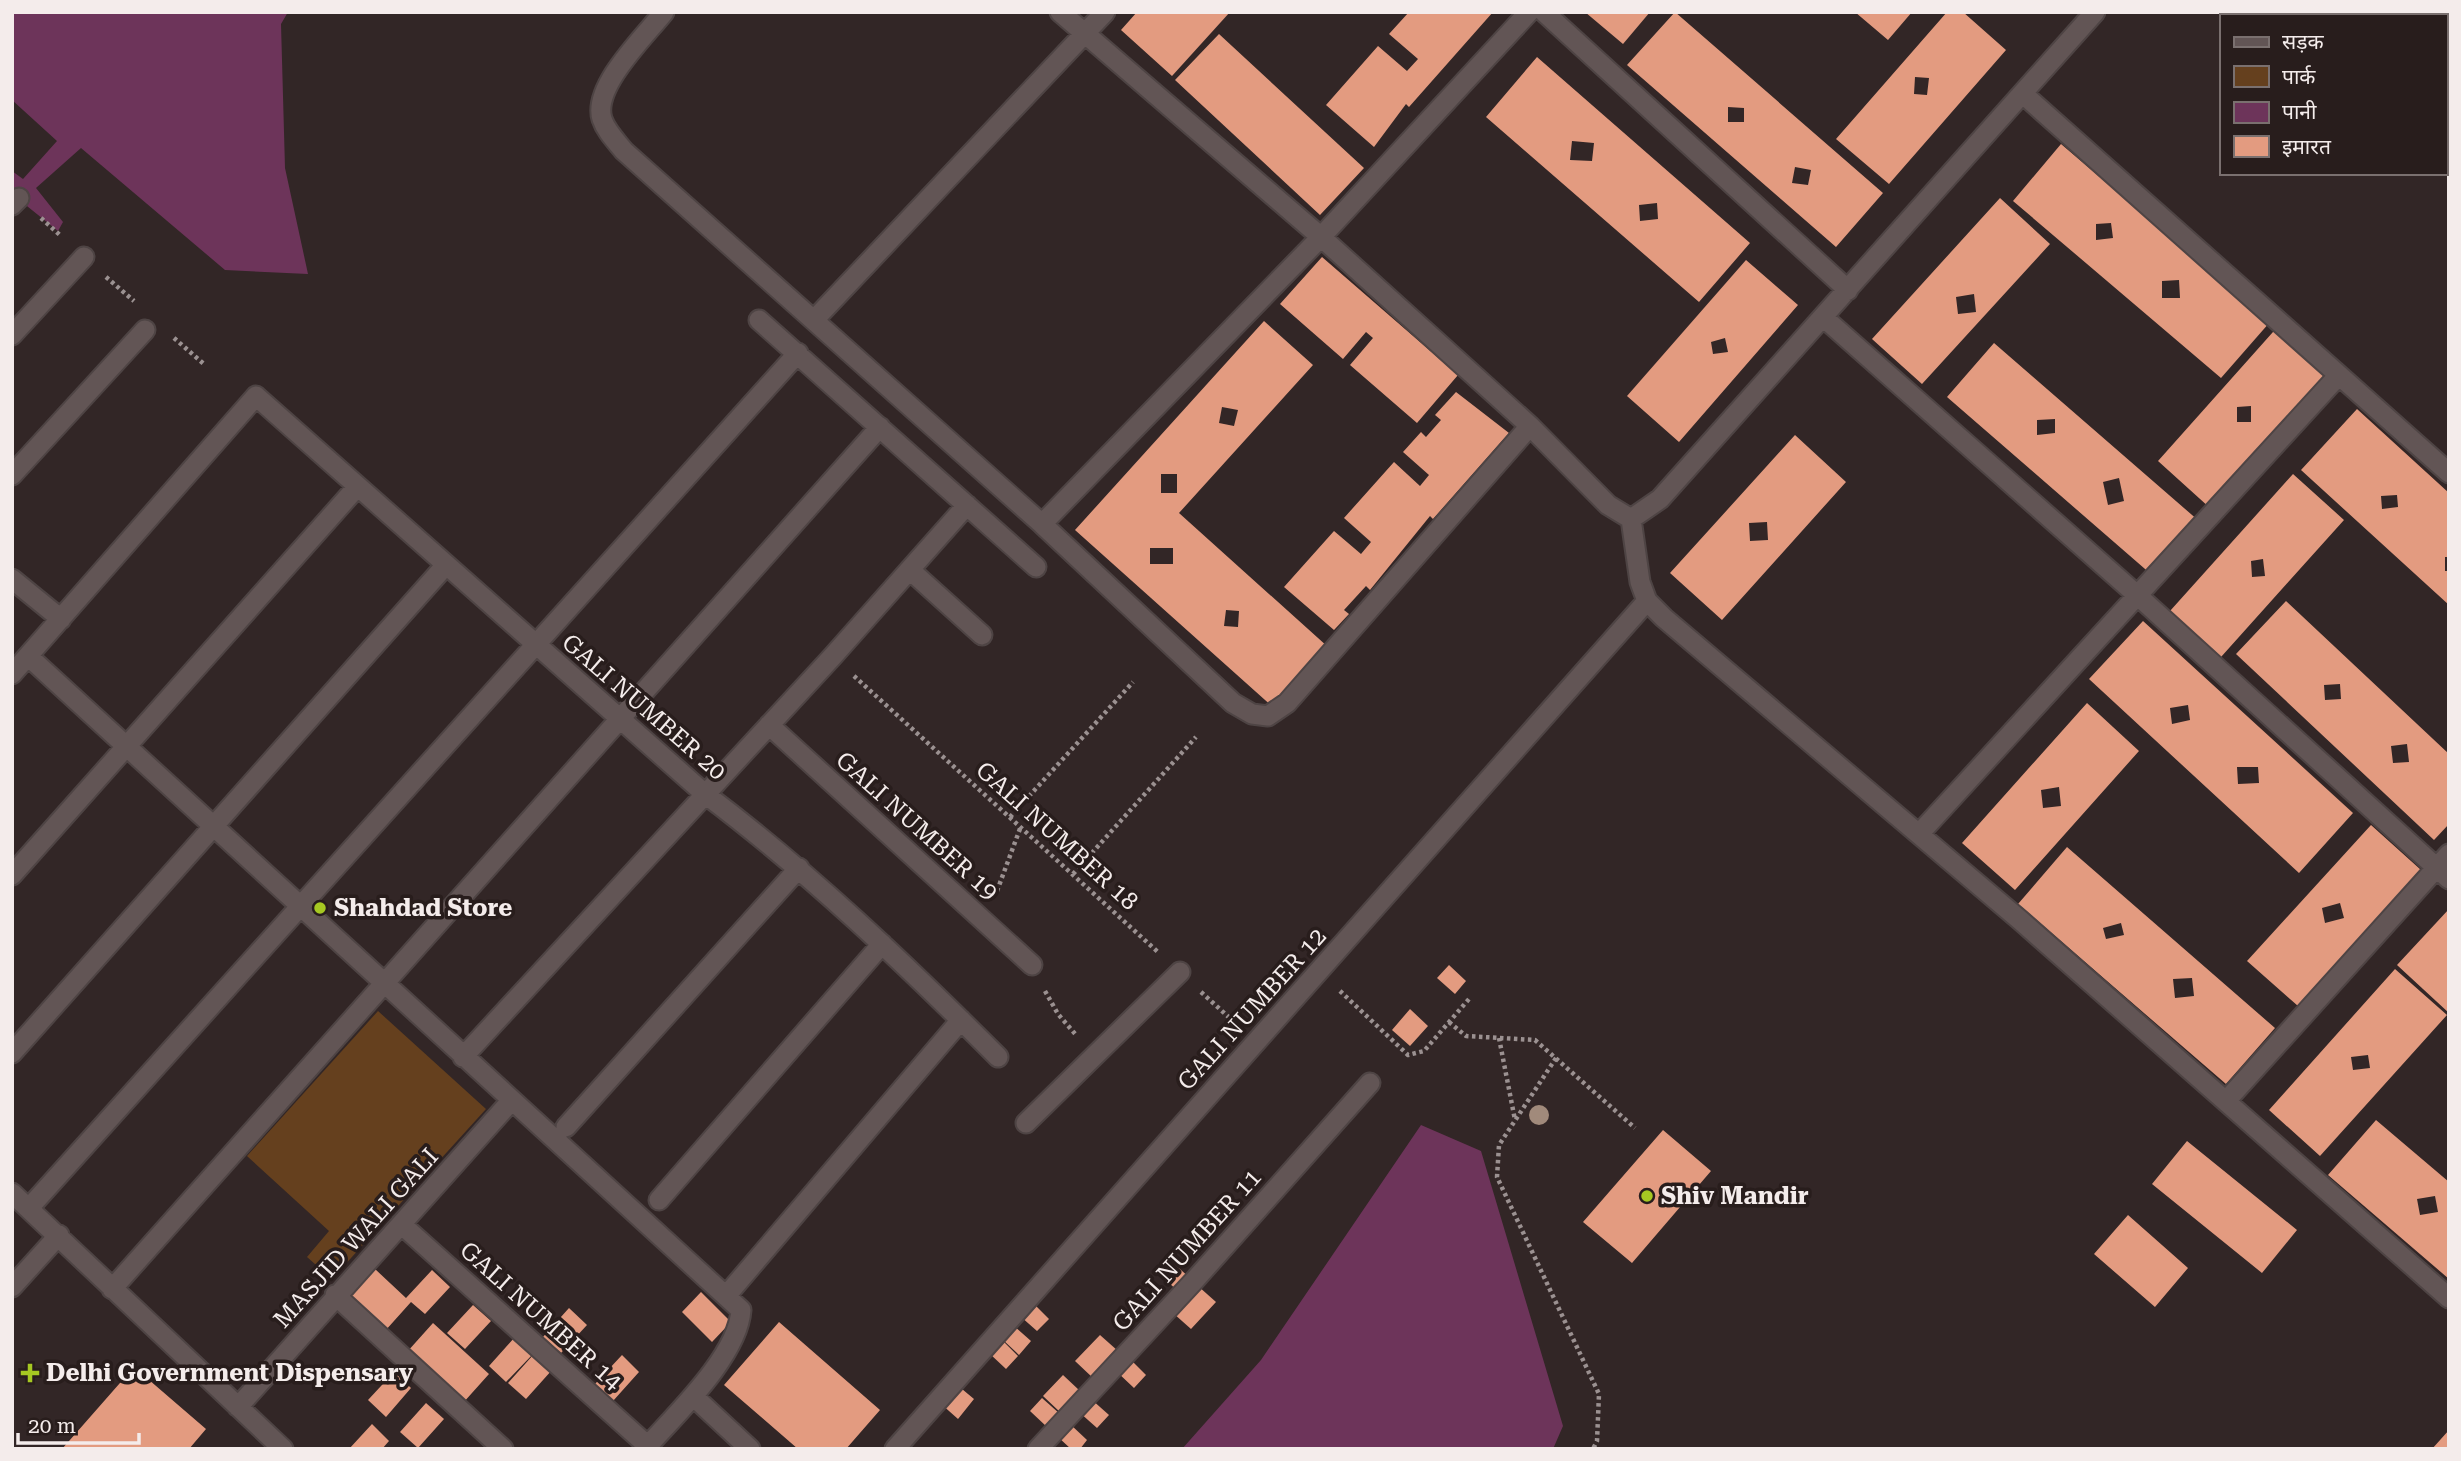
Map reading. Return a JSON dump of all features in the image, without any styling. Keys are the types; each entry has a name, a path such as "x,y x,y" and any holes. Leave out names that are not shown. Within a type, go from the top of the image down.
{"street":[{"path":"664,12 604,90 601,117 624,151 1042,524 1233,703 1252,714 1268,716 1287,703 1530,426"},
{"path":"1060,12 1321,237 1530,426 1608,505 1631,519"},
{"path":"814,320 1105,12"},
{"path":"1042,524 1321,237 1529,12"},
{"path":"1544,12 1848,290"},
{"path":"1631,519 1660,499 2095,12"},
{"path":"2023,94 2449,473"},
{"path":"12,335 84,257"},
{"path":"1823,317 2445,867 2226,1101"},
{"path":"759,320 1037,567"},
{"path":"12,475 145,330"},
{"path":"29,1208 302,908 797,354"},
{"path":"1919,834 2339,374"},
{"name":"GALI NUMBER 20","path":"61,620 256,396 705,794 799,868 998,1057"},
{"path":"111,1289 880,428"},
{"path":"12,875 357,486"},
{"path":"463,1057 833,656 967,505"},
{"path":"1631,519 1640,582 1647,601 1919,834 2449,1298"},
{"path":"12,1053 215,828 445,566"},
{"path":"910,570 982,635"},
{"path":"12,579 61,620 12,674"},
{"name":"GALI NUMBER 12","path":"895,1449 1647,601"},
{"path":"28,656 510,1101 741,1310 740,1329 693,1396 646,1447"},
{"name":"GALI NUMBER 19","path":"769,725 1032,965"},
{"path":"566,1126 799,868"},
{"path":"659,1200 882,944"},
{"path":"1026,1122 1180,972"},
{"path":"726,1296 961,1020"},
{"name":"GALI NUMBER 11","path":"1038,1449 1193,1282 1370,1083"},
{"name":"MASJID WALI GALI","path":"238,1408 335,1295 510,1101"},
{"path":"12,1193 283,1449"},
{"name":"GALI NUMBER 14","path":"401,1223 646,1447"},
{"path":"12,1287 59,1235"},
{"path":"335,1295 503,1449"},
{"path":"693,1396 750,1449"}],"path":[{"name":"GALI NUMBER 18","path":"833,656 1256,1042"},
{"path":"1010,817 1133,682"},
{"path":"1073,874 1196,737"},
{"path":"985,921 1021,827"},
{"path":"1032,965 1058,1014 1093,1056"},
{"path":"1318,971 1408,1055 1424,1051 1469,999"},
{"path":"1449,1022 1466,1036 1535,1040 1635,1128"},
{"path":"1499,1038 1515,1121"},
{"path":"1556,1058 1499,1145 1497,1177 1599,1394 1597,1441 1593,1449"}],"green space":[{"path":"378,1011 486,1109 332,1279 307,1257 329,1231 247,1156"}],"water":[{"path":"12,12 288,12 281,24 285,168 308,274 225,270 81,148 36,188 63,222 58,231 12,194 12,171 23,179 57,141 12,100"},
{"path":"1421,1125 1481,1151 1563,1426 1553,1449 1182,1449 1261,1360"}],"building":[{"path":"1137,12 1230,12 1172,76 1121,30"},
{"path":"1409,12 1493,12 1409,107 1406,104 1374,147 1326,105 1378,46 1407,71 1418,59 1389,34"},
{"path":"1585,12 1650,12 1623,44"},
{"path":"1675,12 1883,193 1836,247 1627,65","holes":["1728,107 1744,108 1744,122 1728,122","1795,167 1811,170 1808,185 1792,183"]},
{"path":"1855,12 1912,12 1888,40"},
{"path":"1947,12 1963,12 2006,50 1889,184 1836,139","holes":["1915,77 1929,78 1927,95 1914,94"]},
{"path":"2419,12 2449,12 2447,16 2447,14"},
{"path":"1219,34 1364,168 1320,215 1175,80"},
{"path":"1537,57 1750,243 1699,302 1486,117","holes":["1572,141 1594,143 1592,161 1570,160","1657,203 1658,219 1640,221 1639,205"]},
{"path":"2061,144 2270,322 2221,378 2013,201","holes":["2111,223 2113,238 2096,240 2096,224","2179,280 2180,298 2162,298 2162,281"]},
{"path":"2000,198 2050,244 1922,384 1872,339","holes":["1974,294 1976,312 1958,314 1956,297"]},
{"path":"1322,257 1458,375 1417,423 1350,365 1373,338 1366,332 1343,359 1280,304"},
{"path":"1746,260 1798,305 1679,442 1627,396","holes":["1725,338 1728,352 1713,354 1711,342"]},
{"path":"1264,321 1313,365 1179,513 1328,647 1274,708 1075,530","holes":["1222,407 1238,410 1234,426 1219,423","1161,474 1177,474 1177,493 1161,493","1150,548 1173,548 1173,564 1150,564","1226,610 1239,611 1238,627 1224,626"]},
{"path":"2281,323 2333,369 2210,508 2158,461","holes":["2251,406 2251,422 2237,422 2237,407"]},
{"path":"1994,343 2207,528 2160,582 1947,397","holes":["2055,419 2055,433 2037,435 2037,420","2119,478 2124,501 2108,505 2103,482"]},
{"path":"1456,392 1509,433 1433,519 1430,516 1370,590 1366,586 1344,610 1349,614 1334,630 1284,587 1334,531 1361,554 1371,542 1344,518 1394,462 1420,486 1429,475 1403,452 1421,432 1426,437 1441,420 1435,415"},
{"path":"2357,409 2449,493 2449,557 2445,557 2445,571 2449,571 2449,605 2301,470","holes":["2397,495 2398,507 2382,509 2381,496"]},
{"path":"1795,435 1846,482 1722,620 1670,573","holes":["1767,522 1768,540 1750,541 1749,523"]},
{"path":"2293,474 2344,520 2221,657 2170,611","holes":["2263,559 2265,576 2252,577 2251,561"]},
{"path":"2286,601 2449,754 2449,824 2434,840 2236,654","holes":["2340,684 2341,699 2325,700 2324,685","2407,744 2409,762 2393,763 2391,746"]},
{"path":"2143,621 2353,813 2299,873 2089,679","holes":["2188,705 2190,720 2172,724 2170,708","2237,767 2258,767 2259,783 2238,784"]},
{"path":"2087,703 2139,751 2015,890 1962,843","holes":["2059,787 2061,806 2043,808 2041,790"]},
{"path":"2371,825 2421,870 2298,1006 2247,961","holes":["2340,903 2344,918 2325,923 2322,908"]},
{"path":"2067,847 2275,1028 2226,1084 2018,904","holes":["2121,923 2124,935 2106,939 2103,928","2192,978 2194,996 2175,998 2173,979"]},
{"path":"2449,909 2449,1013 2397,965"},
{"path":"1449,965 1466,981 1455,994 1437,978"},
{"path":"2395,969 2447,1015 2320,1156 2269,1110","holes":["2368,1055 2370,1068 2353,1070 2351,1057"]},
{"path":"1410,1009 1428,1026 1410,1046 1392,1030"},
{"path":"2376,1120 2449,1182 2449,1279 2328,1175","holes":["2435,1196 2438,1212 2420,1215 2417,1199"]},
{"name":"Shiv Mandir","path":"1663,1130 1711,1171 1632,1263 1583,1222"},
{"path":"2187,1141 2297,1230 2262,1273 2152,1184"},
{"path":"2128,1215 2188,1268 2155,1307 2094,1254"},
{"path":"1172,1262 1190,1278 1178,1291 1160,1275"},
{"path":"375,1269 406,1298 432,1270 450,1287 425,1314 411,1302 385,1331 349,1298"},
{"path":"1198,1286 1216,1302 1191,1329 1173,1313"},
{"path":"701,1292 731,1322 712,1342 682,1312"},
{"path":"1032,1302 1049,1319 1037,1331 1020,1316"},
{"path":"473,1305 491,1321 465,1349 447,1333"},
{"path":"569,1308 587,1325 561,1353 543,1337"},
{"path":"779,1322 880,1410 846,1449 798,1449 724,1385"},
{"path":"433,1323 489,1374 463,1403 407,1352"},
{"path":"1013,1325 1031,1341 1019,1355 1001,1338"},
{"path":"1100,1335 1118,1351 1093,1378 1075,1361"},
{"path":"515,1337 533,1354 506,1382 489,1366"},
{"path":"1001,1339 1018,1356 1006,1369 989,1353"},
{"path":"534,1354 552,1370 526,1399 508,1383"},
{"path":"622,1355 639,1372 613,1401 595,1384"},
{"path":"1129,1358 1146,1375 1134,1388 1116,1371"},
{"path":"134,1367 206,1429 189,1449 62,1449"},
{"path":"394,1372 411,1388 386,1417 368,1400"},
{"path":"1063,1375 1080,1391 1061,1413 1043,1396"},
{"path":"956,1384 974,1399 958,1419 940,1403"},
{"path":"1042,1398 1060,1414 1047,1427 1030,1411"},
{"path":"1091,1399 1109,1415 1097,1428 1079,1412"},
{"path":"426,1403 444,1419 418,1448 400,1432"},
{"path":"372,1424 389,1441 382,1449 349,1449"},
{"path":"1070,1424 1087,1440 1080,1449 1071,1449 1058,1437"},
{"path":"2449,1430 2449,1449 2432,1449"}],"place":[{"name":"Shahdad Store","path":"320,908"},
{"name":"Shiv Mandir","path":"1647,1196"},
{"name":"Delhi Government Dispensary","path":"30,1373"}]}
